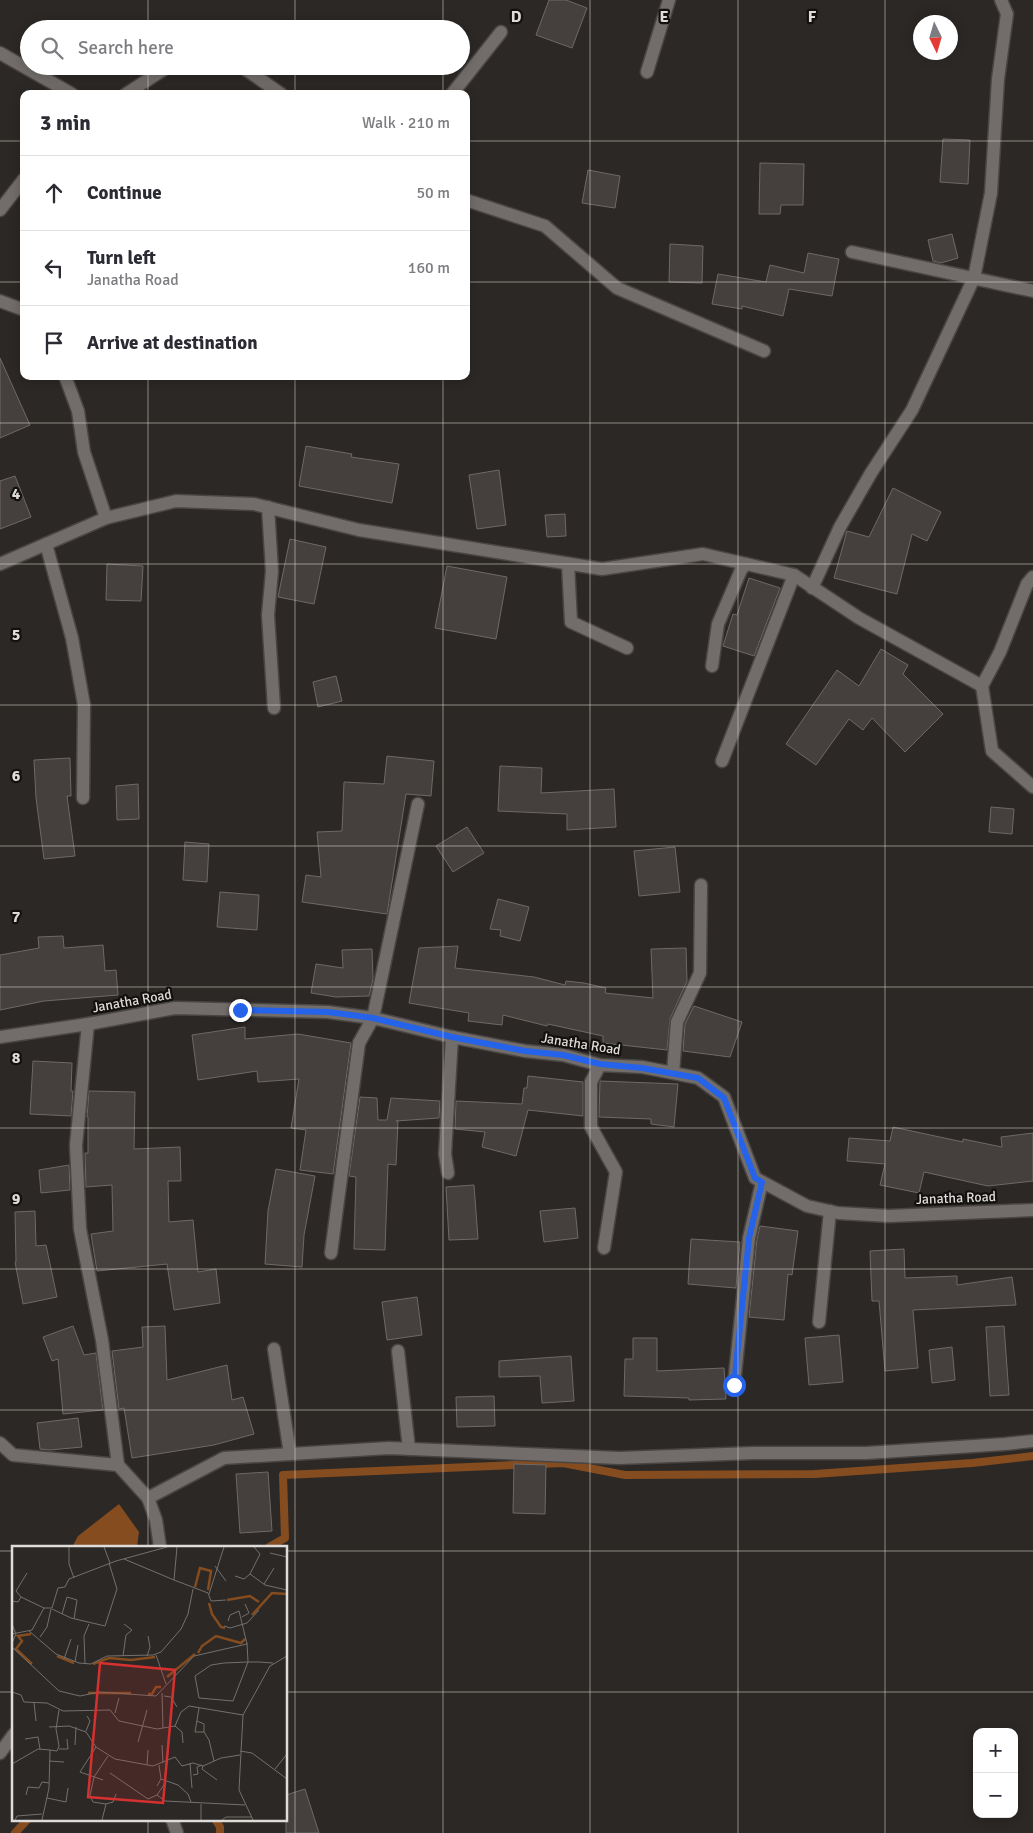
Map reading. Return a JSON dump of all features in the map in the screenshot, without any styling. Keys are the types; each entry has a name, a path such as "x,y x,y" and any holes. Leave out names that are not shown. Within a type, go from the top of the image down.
{"street":[{"path":"647,72 669,0"},
{"path":"812,588 840,527 871,473 912,410 974,278 991,192 998,79 1007,14 1001,0"},
{"path":"470,71 501,32"},
{"path":"0,53 20,64"},
{"path":"39,75 65,90"},
{"path":"132,90 155,75"},
{"path":"254,75 275,90"},
{"path":"455,90 467,75"},
{"path":"0,210 20,183"},
{"path":"470,201 545,226 617,288 764,351"},
{"path":"852,252 1033,291"},
{"path":"0,301 20,308"},
{"path":"66,380 78,411 84,452 106,518"},
{"path":"2,561 106,518 176,501 254,504 359,530 602,569 703,554 794,575 859,618 982,686"},
{"path":"268,507 272,571 268,615 274,708"},
{"path":"46,544 72,638 84,705 83,798"},
{"path":"568,564 571,622 627,648"},
{"path":"712,666 718,624 741,570 746,564"},
{"path":"722,760 794,575"},
{"path":"1033,577 1027,584 1000,652 982,686 992,751 1033,787"},
{"path":"331,1253 359,1043 373,1018 418,804"},
{"path":"674,1073 676,1022 700,974 701,885"},
{"name":"Janatha Road","path":"0,1037 88,1024 175,1008 328,1012 373,1018 452,1037 525,1051 563,1055 600,1064 642,1068 698,1078 724,1098 755,1178 806,1206 830,1211 889,1216 1033,1210"},
{"path":"88,1024 76,1145 80,1229 102,1340 118,1465 148,1498 156,1520 160,1546"},
{"path":"448,1174 445,1154 452,1037"},
{"path":"600,1064 591,1082 591,1127 616,1172 604,1248"},
{"path":"734,1385 749,1238 762,1182"},
{"path":"819,1322 830,1211"},
{"path":"274,1349 290,1454"},
{"path":"398,1351 410,1449"},
{"path":"148,1498 224,1458 389,1448 620,1458 752,1453 866,1453 1033,1441"},
{"path":"0,1442 13,1455 118,1465"},
{"path":"0,1753 12,1737"},
{"path":"172,1820 178,1833"}],"shaded area":[{"path":"119,1504 139,1532 137,1546 73,1546 78,1536"}],"building":[{"path":"549,0 566,0 587,8 572,48 536,35"},
{"path":"943,139 970,140 968,184 940,182"},
{"path":"760,163 804,164 803,205 781,205 780,214 759,214"},
{"path":"588,170 620,176 615,208 582,203"},
{"path":"952,234 958,258 941,263 933,261 928,240"},
{"path":"670,244 703,246 702,283 669,282"},
{"path":"808,253 839,259 832,296 789,289 783,316 742,306 742,309 712,304 718,274 766,282 770,265 804,273"},
{"path":"0,358 30,425 0,438"},
{"path":"306,446 352,454 351,457 399,464 392,503 299,486"},
{"path":"499,470 506,525 477,529 469,475"},
{"path":"15,476 31,517 0,529 0,481"},
{"path":"893,488 941,512 927,541 912,534 897,594 834,578 847,531 869,537"},
{"path":"565,514 566,536 547,537 545,515"},
{"path":"290,539 326,547 314,604 278,597"},
{"path":"107,564 143,566 141,601 106,600"},
{"path":"447,566 507,577 496,639 435,628"},
{"path":"749,578 780,588 754,656 723,646 733,614 737,615"},
{"path":"881,649 908,665 903,674 943,714 905,752 872,718 863,730 849,719 816,765 786,744 837,670 859,686"},
{"path":"336,676 342,701 318,707 313,682"},
{"path":"387,756 434,761 431,796 406,794 387,914 302,902 306,875 321,877 317,832 342,831 344,782 384,784"},
{"path":"70,758 71,796 67,796 75,856 44,859 36,798 34,760"},
{"path":"500,766 542,768 541,793 614,789 616,827 567,830 567,814 498,811"},
{"path":"138,784 139,819 117,820 116,786"},
{"path":"991,807 1014,809 1012,834 989,832"},
{"path":"467,827 484,853 453,872 436,846"},
{"path":"185,842 209,844 207,882 183,880"},
{"path":"675,847 680,892 639,896 634,851"},
{"path":"220,892 259,895 257,930 217,927"},
{"path":"498,899 529,907 520,941 500,936 501,930 490,929"},
{"path":"63,936 64,948 103,945 105,971 116,970 118,995 44,1001 0,1010 0,955 39,948 38,937"},
{"path":"458,946 455,968 534,977 565,985 566,981 584,983 606,988 605,993 653,998 651,949 686,948 687,981 670,1019 667,1050 603,1043 603,1036 548,1024 547,1026 503,1015 502,1025 468,1021 469,1013 409,1003 419,948"},
{"path":"372,949 373,979 369,996 336,997 311,993 316,964 343,968 342,950"},
{"path":"694,1006 742,1022 730,1057 683,1051 685,1024"},
{"path":"245,1027 245,1039 298,1034 351,1043 333,1174 300,1170 306,1130 291,1128 299,1079 258,1082 257,1071 198,1080 192,1035"},
{"path":"33,1061 72,1063 71,1091 73,1091 71,1116 30,1114"},
{"path":"528,1076 583,1082 583,1116 528,1110 516,1156 482,1147 485,1132 455,1129 456,1101 522,1104 524,1088 527,1088"},
{"path":"600,1081 678,1084 674,1127 651,1124 651,1119 599,1117"},
{"path":"89,1091 135,1092 134,1149 180,1147 181,1181 168,1181 169,1222 193,1220 198,1272 216,1269 220,1303 174,1310 167,1264 97,1271 91,1234 113,1231 112,1185 86,1187 85,1153 88,1153 87,1117"},
{"path":"360,1097 377,1098 378,1120 387,1120 391,1098 440,1101 439,1118 396,1121 398,1121 396,1165 388,1164 385,1250 354,1249 356,1177 349,1176"},
{"path":"893,1127 963,1142 963,1139 1002,1147 1001,1137 1033,1133 1033,1181 988,1186 924,1172 919,1193 880,1185 885,1164 847,1161 849,1138 890,1141"},
{"path":"69,1165 70,1190 41,1193 39,1170"},
{"path":"276,1169 315,1176 304,1235 302,1267 265,1264 268,1211"},
{"path":"474,1185 478,1239 449,1240 446,1187"},
{"path":"575,1208 578,1238 544,1242 540,1211"},
{"path":"35,1211 36,1246 46,1245 57,1297 23,1304 15,1262 15,1212"},
{"path":"760,1226 798,1231 792,1275 788,1274 784,1320 749,1317"},
{"path":"691,1239 740,1242 736,1288 688,1284"},
{"path":"904,1249 905,1278 957,1276 957,1285 1012,1277 1016,1305 913,1310 918,1368 885,1371 879,1301 872,1301 870,1251"},
{"path":"417,1297 422,1335 387,1340 382,1302"},
{"path":"73,1326 84,1355 96,1353 103,1410 63,1414 58,1359 52,1361 43,1337"},
{"path":"165,1326 167,1380 227,1365 232,1400 243,1397 254,1434 214,1445 132,1458 124,1408 119,1409 112,1351 143,1347 142,1327"},
{"path":"1004,1326 1009,1395 990,1396 986,1327"},
{"path":"839,1335 843,1382 809,1385 805,1338"},
{"path":"633,1338 657,1338 657,1371 724,1368 726,1399 689,1400 689,1398 624,1396 625,1359 633,1359"},
{"path":"952,1347 955,1380 932,1383 929,1350"},
{"path":"571,1356 574,1401 542,1403 540,1376 499,1377 499,1361"},
{"path":"494,1396 495,1426 457,1427 456,1397"},
{"path":"78,1418 82,1447 40,1449 37,1423"},
{"path":"514,1464 546,1465 545,1514 513,1513"},
{"path":"268,1472 272,1531 240,1533 236,1474"},
{"path":"305,1789 319,1833 286,1833 288,1794"}],"waterway":[{"path":"271,1546 285,1538 283,1475 563,1463 625,1475 815,1474 972,1463 1033,1456"},
{"path":"15,1833 27,1820"},
{"path":"216,1820 220,1827 220,1833"}],"route":[{"path":"240,1010 328,1012 373,1018 452,1037 525,1051 563,1055 600,1064 642,1068 698,1078 724,1098 755,1178 762,1182 749,1238 734,1385"}]}
